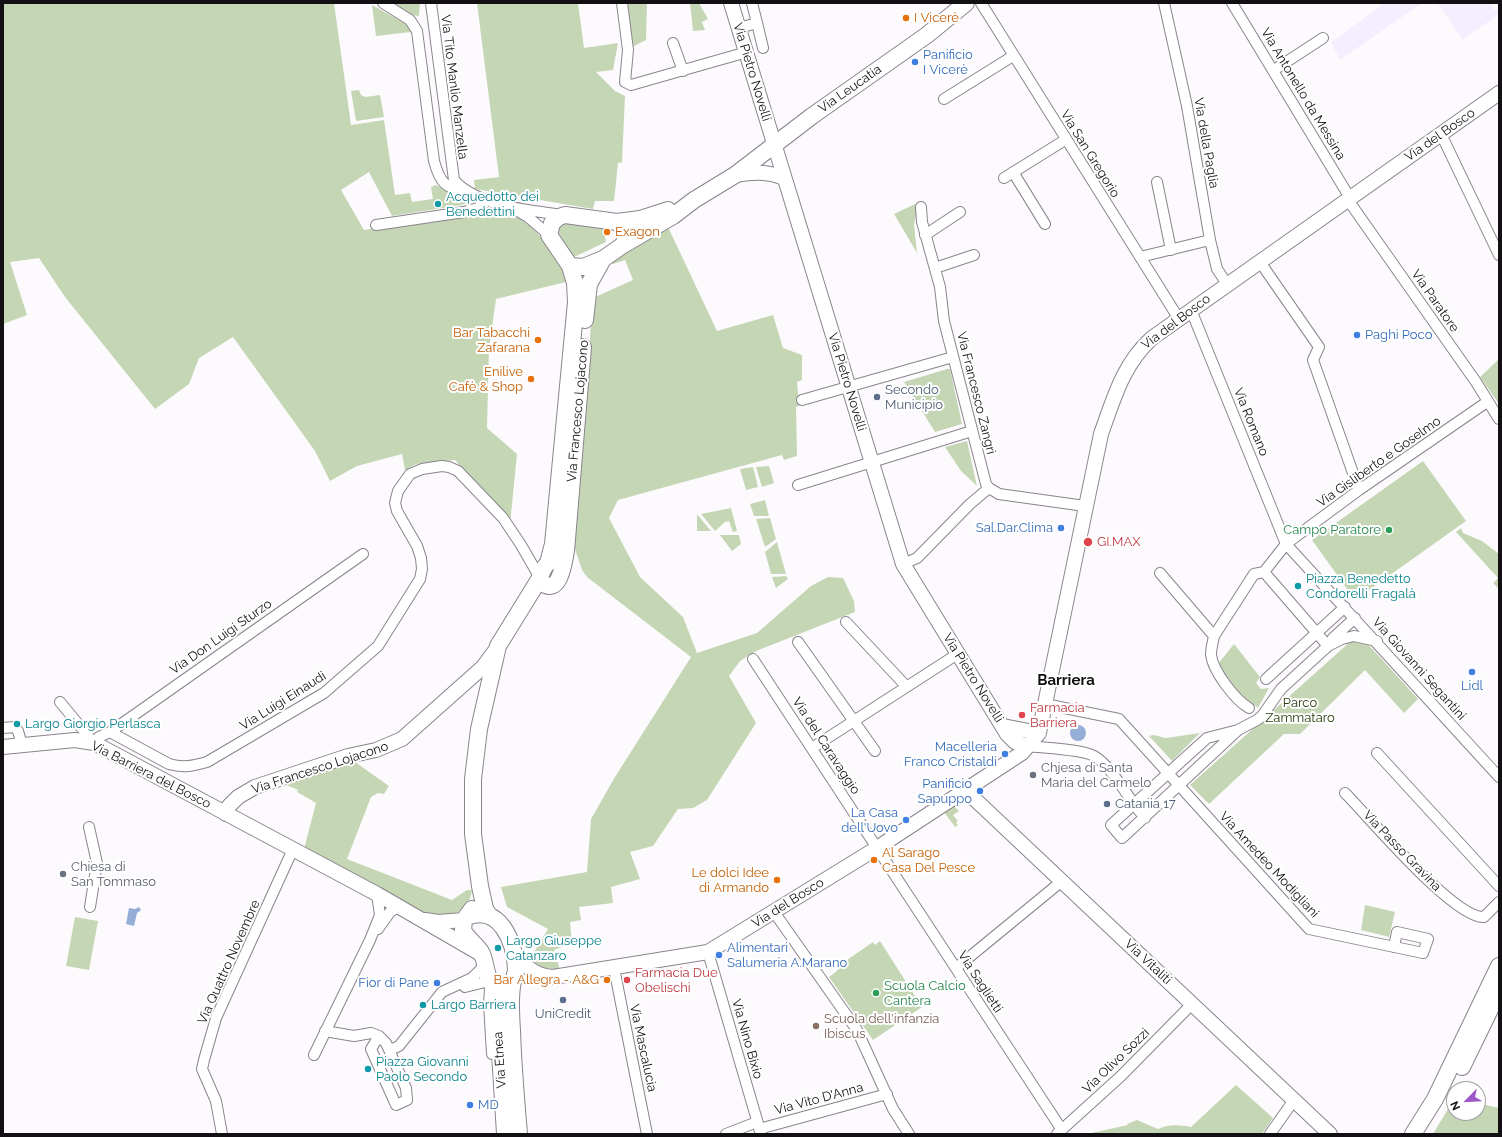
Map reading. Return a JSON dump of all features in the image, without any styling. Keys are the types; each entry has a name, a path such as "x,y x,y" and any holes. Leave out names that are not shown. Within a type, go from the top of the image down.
{"main road":[{"name":"Via Pietro Novelli","path":"731,3 903,564 1011,740 1024,750"},
{"name":"Via Leucatia","path":"603,259 623,245 673,216 694,200 735,175 812,116 927,36 960,5"},
{"name":"Via del Bosco","path":"511,948 525,966 546,976 614,968 708,952 877,848 1024,750 1039,733 1101,434 1117,391 1138,351 1152,338 1227,284 1499,93"},
{"name":"Via Leucatia","path":"735,175 760,172 774,174 784,178"},
{"name":"Via Leucatia","path":"565,215 617,222 652,216 694,200"},
{"path":"549,235 552,223 559,217 565,215"},
{"path":"617,222 626,231 626,237 623,245"},
{"name":"Via Francesco Lojacono","path":"549,235 570,266 575,283 576,302 553,544 556,564"},
{"path":"570,266 583,267 603,259"},
{"name":"Via Francesco Lojacono","path":"556,564 566,551 589,284 603,259"},
{"path":"488,689 504,650 544,582 543,567 556,564"},
{"name":"Via Francesco Lojacono","path":"226,814 229,806 238,797 255,787 348,756 376,750 402,739 483,667 544,582"},
{"path":"489,915 485,909 480,886 473,834 473,779 479,729 498,646"},
{"path":"1003,726 1039,733"},
{"name":"Via Barriera del Bosco","path":"3,747 76,740 94,743 422,919"},
{"path":"208,804 255,787"},
{"name":"Via Vitaliti","path":"965,790 1330,1134"},
{"path":"480,886 475,905 466,919 463,930 483,959"},
{"path":"422,919 438,922 466,919 479,914 489,915 502,924 511,948 516,969 513,987 512,1029 519,1134"},
{"path":"422,919 435,929 483,959"},
{"name":"Via Etnea","path":"483,959 491,983 505,1134"},
{"path":"1413,1134 1435,1099 1499,966"},
{"path":"491,983 513,987"},
{"path":"1426,1134 1443,1107 1499,991"}],"street":[{"path":"383,3 410,20 417,31 436,170 441,181 447,187 469,193"},
{"name":"Via Tito Manlio Manzella","path":"430,3 453,175 458,184 469,193 487,201"},
{"path":"622,3 628,50 625,82 631,85 747,52"},
{"path":"752,3 763,48"},
{"name":"Via San Gregorio","path":"981,3 1065,140 1179,319"},
{"name":"Via della Paglia","path":"1164,3 1187,106 1210,240 1217,269 1227,284"},
{"name":"Via Antonello da Messina","path":"1232,3 1274,70 1347,193 1348,200"},
{"path":"739,28 757,23"},
{"path":"1274,70 1323,38"},
{"path":"674,43 683,71"},
{"path":"944,99 1013,56"},
{"path":"1441,134 1499,255"},
{"path":"1004,178 1065,140"},
{"name":"Via Tito Manlio Manzella","path":"436,170 446,176 453,175"},
{"path":"1013,172 1045,224"},
{"path":"1157,182 1171,250"},
{"name":"Via Paratore","path":"1348,200 1476,382 1487,402 1499,419"},
{"path":"376,225 464,212 478,208 487,201 565,215"},
{"path":"505,205 528,217 549,235"},
{"name":"Via Francesco Zangrì","path":"921,207 925,235 940,287 944,321 984,477 989,488"},
{"path":"925,235 960,212"},
{"path":"1140,257 1210,240"},
{"path":"935,268 974,255"},
{"path":"1260,262 1319,347 1313,360 1359,490"},
{"name":"Via Romano","path":"1191,310 1286,544"},
{"path":"802,400 953,357"},
{"name":"Via Gisliberto e Goselmo","path":"1286,544 1359,490 1487,402"},
{"path":"798,485 972,431"},
{"name":"Via Luigi Einaudi","path":"110,732 169,764 179,767 192,766 207,762 324,693 378,646 420,579 422,558 417,546 397,511 395,503 398,491 410,474 442,466 458,471 503,518 544,582"},
{"path":"903,564 917,558 970,504 989,488 999,494 1085,506"},
{"path":"1249,708 1242,704 1233,694 1215,666 1212,655 1214,636 1254,574 1264,572 1286,544"},
{"name":"Via Giovanni Segantini","path":"1286,544 1377,641 1499,777"},
{"name":"Via Don Luigi Sturzo","path":"94,743 99,737 110,732 363,554"},
{"path":"1264,572 1328,646"},
{"path":"1160,573 1214,636"},
{"path":"1266,679 1345,607"},
{"path":"1238,730 1207,738 1111,825 1122,838 1238,730 1262,716 1281,689 1328,646 1333,638 1355,618"},
{"path":"846,622 906,686"},
{"path":"1328,646 1342,639 1354,636 1377,641"},
{"path":"798,642 875,751"},
{"path":"812,748 959,653"},
{"name":"Via del Caravaggio","path":"753,660 877,848"},
{"path":"60,702 94,743"},
{"name":"Via Amedeo Modigliani","path":"1045,704 1119,719 1309,929 1394,947"},
{"path":"3,728 14,728 18,731 22,745"},
{"path":"1024,750 1073,751 1094,756 1121,786 1133,805 1144,818"},
{"path":"1377,753 1499,886"},
{"name":"Via Passo Gravina","path":"1345,793 1432,886 1449,899 1477,918 1484,917 1499,902"},
{"path":"89,828 97,863 90,908"},
{"name":"Via Saglietti","path":"877,848 956,968 1060,1132"},
{"name":"Via Quattro Novembre","path":"222,1134 216,1101 202,1069 204,1060 216,1018 293,849"},
{"path":"956,968 1062,881"},
{"path":"314,1055 370,940 380,915 377,894"},
{"path":"370,940 390,912 398,907"},
{"path":"774,912 857,1030 893,1109 909,1134"},
{"name":"Via Nino Bixio","path":"708,952 759,1128"},
{"path":"390,1050 399,1046 442,992 472,978 483,959"},
{"name":"Via Mascalucia","path":"614,968 647,1134"},
{"path":"428,1011 445,994 467,986 491,983 489,1004 498,1134"},
{"name":"Via Olivo Sozzi","path":"1060,1132 1121,1076 1192,1004"},
{"path":"325,1030 354,1036 371,1033 380,1036 390,1050 406,1088 407,1100 396,1105 371,1049 380,1036"},
{"name":"Via Vito D'Anna","path":"726,1134 759,1128 887,1094"},
{"path":"1270,1134 1294,1100"}],"shaded area":[{"path":"1380,3 1422,3 1340,60 1331,42 1382,5"},
{"path":"1437,3 1493,3 1491,5 1494,10 1499,9 1499,14 1463,40"}],"green space":[{"path":"3,3 334,3 351,125 384,120 395,195 410,193 412,202 433,199 431,187 436,185 452,193 470,198 470,201 462,205 392,216 369,172 341,190 364,230 463,214 509,212 530,226 540,236 561,264 566,275 566,282 496,299 489,349 487,428 517,454 510,524 455,460 416,464 405,470 402,454 357,466 330,481 315,451 233,337 199,358 189,384 155,409 65,297 39,258 10,262 27,315 3,324"},
{"path":"391,3 420,3 419,16 412,15"},
{"path":"477,3 578,3 584,48 618,43 613,70 596,72 615,91 625,96 622,162 618,163 614,201 595,201 593,209 475,189 474,180 499,177"},
{"path":"626,3 647,3 646,40 632,47"},
{"path":"690,3 699,3 708,19 702,22 705,30 693,31"},
{"path":"372,5 408,25 411,32 376,36"},
{"path":"359,90 361,95 365,97 380,95 384,117 356,121 351,91"},
{"path":"915,204 917,209 914,225 917,253 894,214"},
{"path":"566,223 603,227 606,242 574,257 557,234 560,225"},
{"path":"668,227 717,331 773,315 783,348 802,355 802,380 797,382 799,406 796,407 797,456 784,460 782,455 618,500 609,518 640,577 683,617 697,653 757,633 811,586 828,577 843,578 854,601 855,612 756,651 740,661 729,676 756,723 707,800 693,808 678,809 653,846 630,852 640,879 611,887 613,903 579,907 581,920 570,922 572,943 554,950 560,970 544,969 530,959 548,929 507,907 501,887 587,872 591,819 615,777 691,657 587,577 582,570 574,546 593,298 633,280 625,260 613,264 611,261"},
{"path":"1499,359 1499,404 1480,377"},
{"path":"950,369 962,424 935,432 904,382"},
{"path":"967,441 977,486 961,471 945,447"},
{"name":"Campo Paratore","path":"1423,461 1466,521 1355,600 1312,540"},
{"path":"769,466 774,483 762,487 756,467"},
{"path":"753,467 758,487 746,490 740,469"},
{"path":"765,500 769,516 754,516 750,504"},
{"path":"731,508 737,531 733,532 729,521 725,522 715,531 701,514"},
{"path":"697,514 711,531 697,531"},
{"path":"770,518 776,539 765,547 756,519"},
{"path":"1461,528 1463,533 1482,541 1499,554 1499,589 1493,583 1498,578 1456,532"},
{"path":"720,535 739,535 741,544 732,551"},
{"path":"777,542 786,574 771,574 765,552"},
{"path":"786,576 788,579 776,588 772,577"},
{"name":"Parco Zammataro","path":"1351,641 1367,643 1418,699 1404,713 1365,670 1300,734 1284,734 1209,804 1190,785"},
{"path":"1234,644 1260,677 1256,683 1261,689 1269,688 1258,708 1253,704 1250,706 1240,699 1218,664"},
{"path":"1200,733 1172,761 1149,736 1154,735 1166,738"},
{"path":"355,762 389,786 384,794 378,793 371,797 347,859 452,900 467,890 472,890 470,899 461,911 447,915 423,912 304,849 316,803 297,792 298,790 282,783"},
{"path":"954,806 959,811 953,815 958,821 956,822 958,825 955,827 944,812"},
{"path":"1365,905 1395,912 1389,937 1361,930"},
{"path":"75,917 98,921 89,970 66,966"},
{"name":"Scuola Calcio Cantera","path":"880,941 922,1007 873,1040 829,977 838,970 837,967 873,942 875,945"},
{"path":"1236,1085 1273,1118 1262,1134 1087,1134 1128,1125 1127,1124 1137,1120 1158,1129 1174,1125 1191,1127"},
{"path":"1486,1105 1499,1108 1499,1134 1433,1134 1446,1112 1446,1121 1486,1121"}],"water":[{"path":"1078,725 1084,727 1086,733 1084,739 1078,741 1072,739 1070,733 1072,727"},
{"path":"139,907 141,910 137,913 134,926 126,924 129,908 135,909"}],"place":[{"name":"I Vicerè","path":"906,18"},
{"name":"Panificio I Vicerè","path":"915,62"},
{"name":"Acquedotto dei Benedettini","path":"438,204"},
{"name":"Exagon","path":"607,232"},
{"name":"Paghi Poco","path":"1357,335"},
{"name":"Bar Tabacchi Zafarana","path":"538,340"},
{"name":"Enilive Cafè & Shop","path":"531,379"},
{"name":"Secondo Municipio","path":"877,397"},
{"name":"Sal.Dar.Clima","path":"1061,528"},
{"name":"Campo Paratore","path":"1389,530"},
{"name":"GI.MAX","path":"1088,542"},
{"name":"Piazza Benedetto Condorelli Fragalà","path":"1298,586"},
{"name":"Lidl","path":"1472,672"},
{"name":"Farmacia Barriera","path":"1022,715"},
{"name":"Largo Giorgio Perlasca","path":"17,724"},
{"name":"Macelleria Franco Cristaldi","path":"1005,754"},
{"name":"Chjesa di Santa Maria del Carmelo","path":"1033,775"},
{"name":"Panificio Sapuppo","path":"980,791"},
{"name":"Catania 17","path":"1107,804"},
{"name":"La Casa dell'Uovo","path":"906,820"},
{"name":"Al Sarago Casa Del Pesce","path":"874,860"},
{"name":"Chiesa di San Tommaso","path":"63,874"},
{"name":"Le dolci Idee di Armando","path":"777,880"},
{"name":"Largo Giuseppe Catanzaro","path":"498,948"},
{"name":"Alimentari Salumeria A.Marano","path":"719,955"},
{"name":"Bar Allegra - A&G","path":"607,980"},
{"name":"Farmacia Due Obelischi","path":"627,980"},
{"name":"Fior di Pane","path":"437,983"},
{"name":"Scuola Calcio Cantera","path":"876,993"},
{"name":"UniCredit","path":"563,1000"},
{"name":"Largo Barriera","path":"423,1005"},
{"name":"Scuola dell'infanzia Ibiscus","path":"816,1026"},
{"name":"Piazza Giovanni Paolo Secondo","path":"368,1069"},
{"name":"MD","path":"470,1105"}],"district":[{"name":"Barriera","path":"1066,680"}]}
